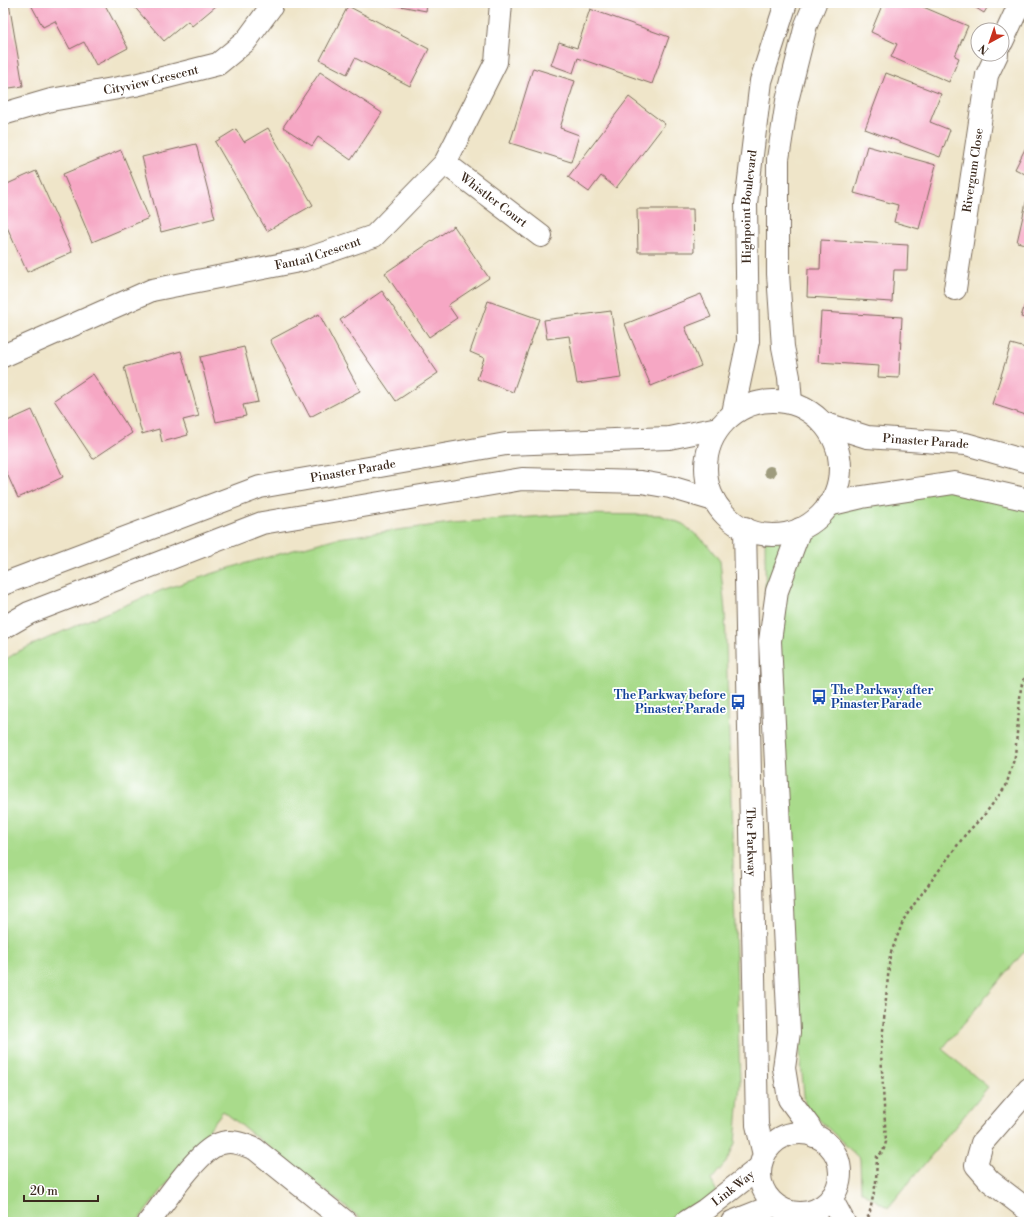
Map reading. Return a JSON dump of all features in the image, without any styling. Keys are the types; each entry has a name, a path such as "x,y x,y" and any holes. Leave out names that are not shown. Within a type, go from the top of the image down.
{"street":[{"name":"Cityview Crescent","path":"3,114 51,100 135,85 218,64 246,40 271,7 272,3"},
{"name":"Fantail Crescent","path":"3,356 152,290 304,260 374,236 445,163 496,62 501,3"},
{"name":"Highpoint Boulevard","path":"726,421 748,341 746,204 761,81 786,3"},
{"path":"791,403 789,377 783,347 778,274 778,158 787,100 806,25 815,3"},
{"path":"1010,25 1020,3"},
{"name":"Rivergum Close","path":"955,288 987,75 993,62"},
{"name":"Whistler Court","path":"445,163 541,236"},
{"path":"772,400 791,403 808,411 823,423 835,442 840,463 838,485 828,505 816,519 800,529 782,534 763,534 745,528 727,516 714,500 707,482 706,463 710,445 726,421 751,404 772,400"},
{"name":"Pinaster Parade","path":"3,584 260,487 506,444 669,438 726,421"},
{"name":"Pinaster Parade","path":"823,423 867,437 966,444 1029,462"},
{"path":"3,628 28,613 262,524 522,479 641,482 670,487 714,500"},
{"path":"828,505 862,497 954,482 1029,500"},
{"name":"The Parkway","path":"745,528 758,1125 762,1161"},
{"path":"800,529 777,591 770,641 789,1032 784,1068 789,1099 814,1136"},
{"path":"1029,1089 982,1143 976,1165 990,1181 1029,1211"},
{"path":"792,1134 814,1136 831,1148 836,1158 839,1168 837,1188 831,1198 816,1210 807,1213 804,1218 775,1205 765,1194 760,1181 762,1161 781,1138 792,1134"},
{"path":"149,1222 187,1172 206,1152 221,1143 237,1142 255,1149 346,1222"},
{"name":"Link Way","path":"686,1222 705,1210 762,1161"},
{"path":"831,1198 844,1222"},
{"path":"732,1222 775,1205"}],"path":[{"path":"869,1216 876,1182 877,1156 883,1152 886,1142 881,1052 890,955 904,919 911,908 965,835 985,814 1006,786 1015,756 1021,687 1029,672"}],"green space":[{"path":"953,481 1029,500 1029,946 942,1049 988,1087 888,1208 861,1191 860,1159 805,1106 766,686 765,537 793,533 829,506"},
{"path":"571,514 660,515 683,524 706,543 720,561 725,611 740,1084 735,1143 728,1160 711,1180 717,1192 676,1222 365,1222 223,1111 137,1222 3,1222 3,661 19,651 162,590 236,566 337,538 451,523"}],"building":[{"path":"3,3 9,3 23,86 3,89"},
{"path":"30,3 104,3 128,48 96,65 84,42 70,49 55,21 43,27"},
{"path":"131,3 214,3 216,6 192,26 188,21 164,41"},
{"path":"385,3 427,3 426,11"},
{"path":"883,3 914,3 968,26 955,56 959,58 949,82 891,57 897,44 871,32"},
{"path":"968,3 990,3 984,13"},
{"path":"348,6 429,49 410,86 355,58 347,74 320,60"},
{"path":"590,9 669,37 652,84 578,58 573,73 551,65 559,42 577,48"},
{"path":"533,68 575,81 560,128 579,135 571,162 510,143"},
{"path":"320,72 382,113 351,160 318,137 312,146 283,127"},
{"path":"886,73 941,94 930,122 950,130 940,157 865,129"},
{"path":"629,97 665,124 616,188 601,176 589,192 568,177"},
{"path":"268,128 313,205 267,231 215,142 236,129 244,142"},
{"path":"1029,141 1029,176 1015,169"},
{"path":"196,144 215,218 161,232 142,157"},
{"path":"867,146 936,165 919,229 894,222 898,205 854,193"},
{"path":"121,150 149,218 92,242 63,174"},
{"path":"36,171 72,252 27,272 3,218 3,186"},
{"path":"1029,194 1029,245 1017,242"},
{"path":"637,209 693,209 694,252 638,252"},
{"path":"454,226 489,278 448,305 457,318 429,337 385,273"},
{"path":"821,240 908,245 907,270 894,270 892,302 807,297 808,269 820,269"},
{"path":"382,291 438,373 396,401 340,320"},
{"path":"1029,291 1029,319 1021,317"},
{"path":"701,294 711,317 685,327 701,366 651,386 625,324"},
{"path":"488,301 539,319 513,392 477,379 484,358 470,352"},
{"path":"611,311 621,378 577,384 569,336 547,339 544,320"},
{"path":"821,312 902,317 899,378 878,377 879,366 818,362"},
{"path":"319,314 360,391 310,417 270,340"},
{"path":"1011,344 1029,349 1029,416 992,404"},
{"path":"244,347 258,402 243,405 246,416 216,422 200,357"},
{"path":"181,351 199,416 183,420 188,435 162,442 159,429 142,434 124,367"},
{"path":"93,374 132,433 93,459 54,400"},
{"path":"32,410 63,477 18,498 3,465 3,423"}],"place":[{"name":"The Parkway after Pinaster Parade","path":"819,697"},
{"name":"The Parkway before Pinaster Parade","path":"738,702"}]}
